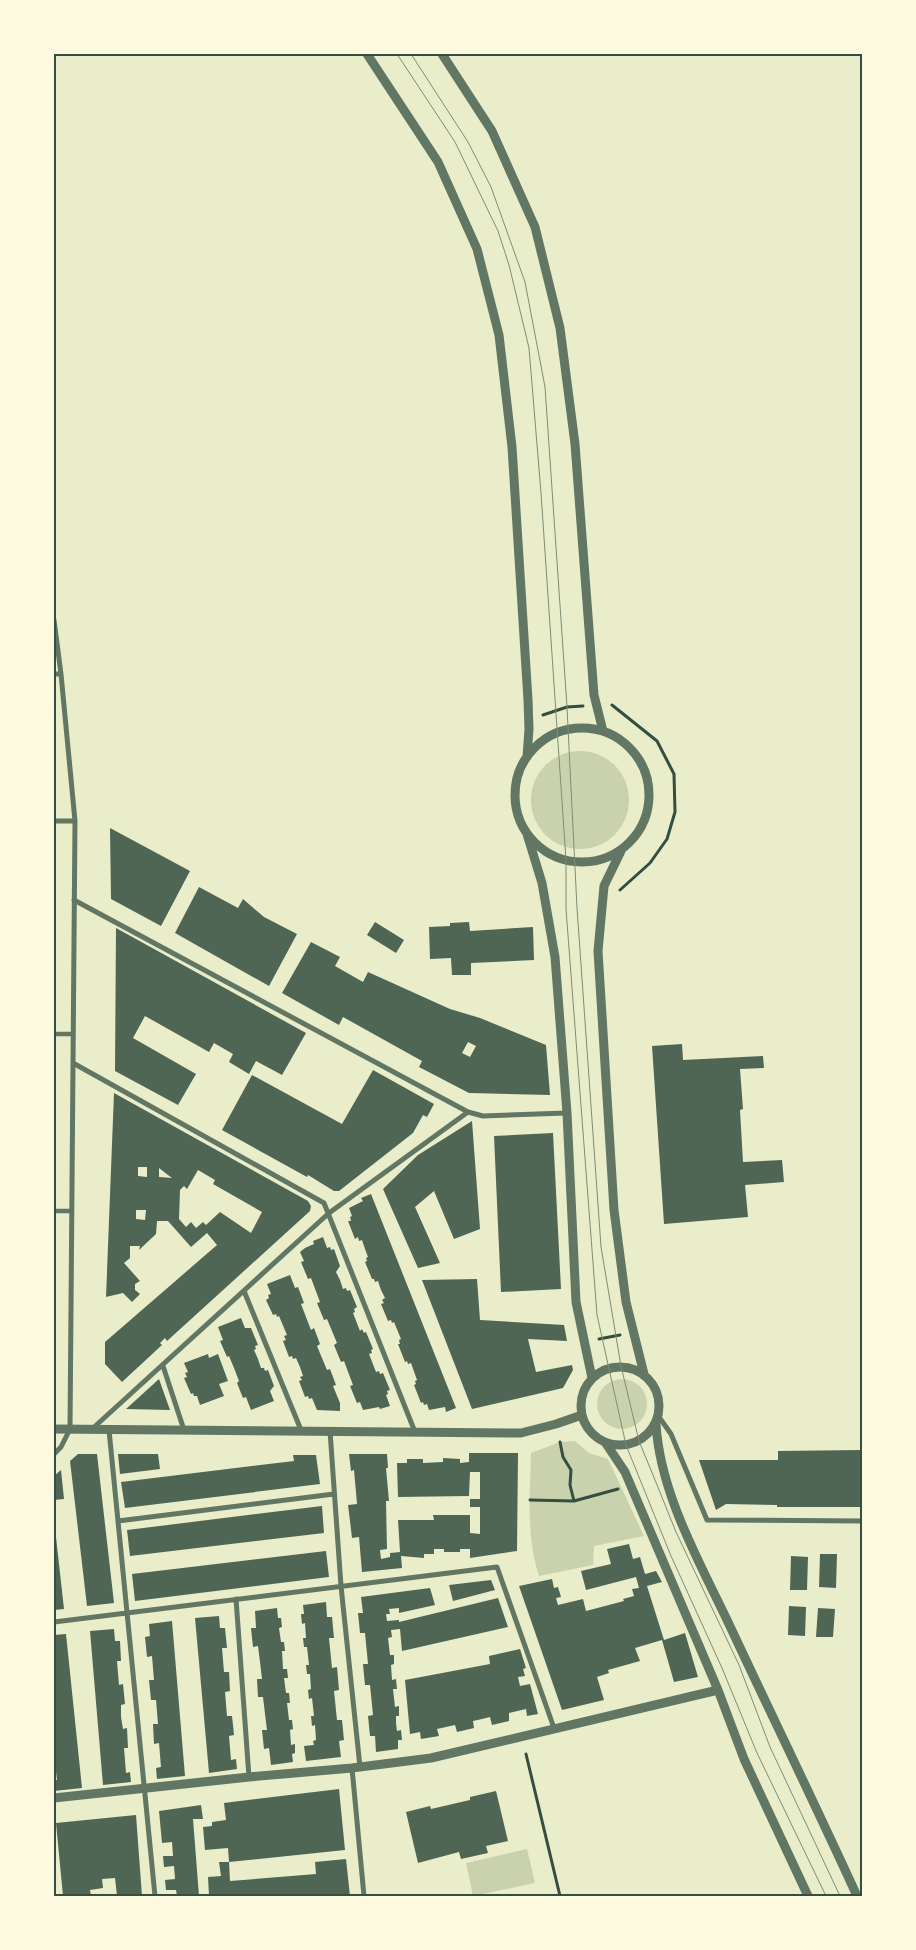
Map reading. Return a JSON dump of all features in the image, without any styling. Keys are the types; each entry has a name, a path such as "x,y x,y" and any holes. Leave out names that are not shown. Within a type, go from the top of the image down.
{"street":[{"path":"367,54 438,162 477,249 499,335 512,447 528,721 527,757"},
{"path":"442,54 492,131 535,227 560,328 575,444 596,704 603,731"},
{"path":"54,620 75,821 70,1429 61,1447 54,1454"},
{"path":"54,674 61,674"},
{"path":"527,834 543,850 561,860 587,862 603,859 620,851 634,839 644,823 649,807 650,789 646,772 638,758 622,741 603,731 581,728 557,733 541,742 527,757 518,778 515,802 542,883 555,956 567,1113 576,1302 592,1378"},
{"path":"54,821 75,821"},
{"path":"620,851 604,886 598,952 614,1210 626,1302 644,1374"},
{"path":"74,900 468,1112 483,1116 567,1113"},
{"path":"54,1034 73,1034"},
{"path":"73,1063 324,1203 415,1432"},
{"path":"91,1430 329,1213 468,1112"},
{"path":"54,1211 72,1211"},
{"path":"244,1291 301,1430"},
{"path":"162,1366 184,1430"},
{"path":"657,1420 646,1436 639,1441 620,1446 605,1442 595,1436 586,1426 582,1415 581,1403 585,1388 592,1378 603,1370 621,1366 629,1367 644,1374 655,1386 660,1402 657,1420 657,1448 663,1471 687,1534 857,1896"},
{"path":"54,1429 521,1432 556,1424 582,1415"},
{"path":"657,1420 671,1434 707,1520 862,1521"},
{"path":"109,1430 143,1790 155,1896"},
{"path":"330,1431 364,1896"},
{"path":"605,1442 625,1472 718,1690 744,1759 808,1896"},
{"path":"118,1521 334,1494"},
{"path":"54,1622 497,1567 554,1728"},
{"path":"236,1599 249,1777"},
{"path":"54,1798 143,1790 249,1777 356,1768 430,1758 718,1690"}],"path":[{"path":"528,721 567,707 596,704 613,705 657,741 674,774 674,812 667,839 650,864 625,884 620,889 618,895"},
{"path":"584,1341 634,1333"},
{"path":"560,1442 563,1457 571,1470 570,1485 574,1501"},
{"path":"530,1500 574,1501 621,1488"},
{"path":"526,1754 560,1896"}],"green space":[{"path":"580,751 599,755 615,765 625,781 629,800 625,819 615,835 599,845 580,849 561,845 545,835 535,819 531,800 535,781 545,765 561,755"},
{"path":"617,1379 627,1379 640,1386 647,1399 647,1409 640,1422 627,1429 617,1429 608,1425 601,1418 597,1409 597,1399 601,1390 608,1383"},
{"path":"575,1441 589,1453 608,1459 644,1536 594,1546 593,1565 539,1576 530,1531 531,1453 560,1442"},
{"path":"527,1849 535,1883 473,1896 466,1863"}],"building":[{"path":"110,828 190,871 161,926 111,899"},
{"path":"199,887 238,908 243,899 264,917 297,934 269,986 175,933"},
{"path":"375,922 404,940 396,953 367,935"},
{"path":"469,922 470,931 533,927 534,960 471,963 471,975 452,975 451,958 430,959 429,927 450,926 450,923"},
{"path":"116,928 306,1033 282,1075 256,1061 249,1074 229,1062 233,1054 214,1043 209,1052 145,1016 133,1038 196,1074 178,1105 115,1071"},
{"path":"311,942 340,957 335,966 363,982 368,972 450,1009 480,1018 546,1045 550,1095 469,1093 419,1067 422,1061 343,1017 339,1025 282,993","holes":["468,1042 476,1046 470,1057 462,1053"]},
{"path":"682,1044 683,1060 763,1056 764,1068 740,1069 743,1109 740,1110 743,1162 782,1160 784,1182 745,1185 748,1217 664,1224 652,1046"},
{"path":"373,1070 434,1104 427,1117 423,1115 413,1133 339,1191 334,1191 308,1175 307,1177 222,1130 252,1075 342,1124"},
{"path":"114,1093 308,1201 311,1206 310,1211 167,1341 165,1338 160,1343 162,1345 122,1382 105,1364 105,1342 217,1245 207,1233 191,1247 168,1221 157,1221 156,1234 139,1250 140,1246 130,1246 130,1258 124,1263 140,1281 135,1284 135,1290 140,1294 132,1302 123,1293 106,1297","holes":["138,1167 147,1167 147,1177 138,1176","159,1168 172,1178 159,1177","198,1170 215,1180 213,1184 262,1212 251,1233 220,1212 206,1225 203,1222 196,1228 191,1222 186,1227 179,1219 180,1190 184,1186 187,1189","136,1210 146,1210 145,1220 136,1219"]},
{"path":"472,1121 480,1229 454,1239 434,1191 415,1207 440,1263 418,1268 383,1189 418,1155"},
{"path":"553,1133 561,1289 501,1292 494,1136"},
{"path":"371,1194 456,1408 446,1412 445,1407 429,1410 427,1404 421,1403 414,1385 417,1380 411,1363 405,1362 398,1344 400,1344 399,1340 401,1339 394,1322 388,1321 381,1304 384,1303 382,1300 385,1298 378,1281 375,1282 372,1279 365,1262 368,1257 362,1240 359,1241 358,1237 355,1239 348,1221 351,1221 350,1217 352,1216 349,1208 363,1201 361,1198"},
{"path":"323,1237 327,1248 334,1249 340,1266 336,1272 343,1289 350,1290 357,1307 353,1313 360,1331 362,1329 364,1333 366,1332 373,1349 371,1350 372,1353 369,1354 376,1372 383,1373 390,1390 387,1391 388,1394 386,1395 390,1406 380,1409 379,1407 363,1410 360,1402 357,1403 350,1386 353,1385 344,1361 341,1362 334,1345 337,1343 327,1319 324,1320 317,1303 320,1302 311,1278 308,1279 301,1262 304,1261 300,1252 314,1244 313,1241"},
{"path":"290,1275 295,1288 298,1287 304,1303 301,1304 311,1330 314,1328 320,1344 317,1346 327,1370 330,1369 336,1385 333,1386 340,1403 340,1411 317,1410 312,1398 305,1397 299,1381 302,1380 300,1377 303,1376 300,1367 296,1358 289,1357 283,1341 286,1340 284,1336 287,1335 279,1316 273,1315 266,1300 269,1298 268,1295 271,1294 267,1284"},
{"path":"477,1279 480,1320 564,1325 567,1341 528,1339 536,1372 572,1365 573,1370 563,1388 472,1409 422,1280"},
{"path":"241,1318 245,1328 251,1328 258,1345 255,1346 256,1349 254,1350 261,1368 264,1368 265,1371 268,1370 274,1386 270,1391 274,1401 251,1410 246,1397 243,1398 234,1368 220,1341 223,1340 218,1327"},
{"path":"208,1354 209,1358 218,1354 228,1381 219,1384 224,1396 200,1405 197,1396 194,1396 193,1393 191,1394 184,1378 187,1377 185,1373 188,1372 184,1363"},
{"path":"159,1379 170,1410 126,1409"},
{"path":"862,1450 862,1507 777,1507 777,1505 726,1504 716,1510 699,1460 778,1460 778,1451"},
{"path":"469,1453 518,1453 517,1551 470,1558 470,1549 460,1549 460,1552 444,1552 444,1549 434,1549 434,1554 424,1554 424,1558 401,1556 402,1568 362,1572 359,1537 352,1538 348,1505 357,1504 354,1470 351,1471 349,1454 387,1454 388,1468 386,1468 389,1501 386,1501 387,1549 380,1550 381,1559 390,1557 390,1553 400,1552 398,1520 434,1520 433,1515 470,1515 470,1533 480,1534 480,1507 470,1507 470,1499 480,1499 480,1472 470,1472 469,1496 398,1497 397,1463 407,1463 407,1459 423,1459 423,1463 443,1462 443,1458 460,1459 460,1463 469,1462"},
{"path":"78,1454 97,1454 114,1603 87,1606 70,1461"},
{"path":"118,1454 158,1454 160,1469 120,1474"},
{"path":"293,1455 316,1455 320,1484 125,1508 121,1482 294,1461"},
{"path":"61,1470 64,1499 54,1500 54,1476"},
{"path":"322,1506 324,1533 130,1556 127,1530"},
{"path":"54,1519 64,1609 54,1610"},
{"path":"629,1544 633,1559 640,1557 645,1574 656,1571 662,1582 647,1586 664,1640 685,1633 698,1677 674,1682 662,1640 635,1648 640,1661 608,1670 609,1673 597,1677 604,1700 562,1710 519,1586 552,1579 554,1588 558,1587 561,1597 556,1598 558,1605 583,1599 586,1611 624,1601 623,1599 634,1596 632,1589 639,1588 636,1577 586,1590 581,1571 611,1564 607,1549"},
{"path":"326,1551 329,1577 135,1601 132,1574"},
{"path":"820,1554 837,1554 836,1588 819,1587"},
{"path":"791,1556 808,1557 807,1590 790,1590"},
{"path":"491,1580 495,1590 453,1601 449,1585"},
{"path":"430,1588 435,1605 399,1613 399,1608 389,1609 390,1614 386,1614 387,1621 399,1620 399,1622 498,1598 508,1627 402,1651 400,1629 391,1630 392,1637 388,1638 390,1655 394,1655 394,1664 391,1665 392,1680 396,1679 397,1689 393,1689 395,1707 399,1706 399,1716 396,1716 396,1723 397,1731 401,1730 402,1740 398,1740 398,1749 376,1752 375,1736 370,1736 368,1716 373,1715 370,1685 365,1685 364,1675 363,1664 368,1664 365,1633 360,1633 358,1613 363,1613 361,1597"},
{"path":"326,1602 327,1617 332,1617 334,1638 329,1638 332,1668 337,1667 339,1690 334,1691 337,1720 342,1720 344,1740 339,1741 341,1757 306,1761 304,1746 314,1745 313,1741 316,1740 315,1725 312,1726 311,1716 314,1716 312,1698 309,1699 308,1690 311,1689 310,1674 307,1674 306,1665 309,1665 307,1647 304,1647 303,1638 306,1638 305,1623 302,1624 301,1614 304,1614 303,1605"},
{"path":"789,1606 806,1607 805,1636 788,1635"},
{"path":"277,1608 278,1618 281,1618 282,1627 279,1628 281,1642 284,1642 285,1651 282,1651 283,1669 287,1669 288,1678 284,1678 286,1693 289,1693 290,1703 287,1703 289,1720 292,1720 293,1729 290,1730 291,1745 295,1744 295,1753 292,1754 293,1762 271,1765 269,1748 264,1749 262,1730 267,1730 263,1697 258,1697 257,1679 262,1679 258,1646 253,1647 251,1628 256,1628 255,1611"},
{"path":"818,1608 835,1609 833,1637 816,1637"},
{"path":"219,1616 220,1628 225,1628 227,1648 222,1648 224,1672 229,1672 230,1691 225,1692 227,1716 232,1716 234,1735 229,1736 231,1760 236,1759 237,1769 209,1773 195,1618"},
{"path":"172,1621 185,1776 157,1779 156,1768 161,1767 159,1743 154,1744 153,1724 158,1724 156,1700 151,1700 149,1680 154,1680 152,1656 147,1657 145,1637 150,1636 149,1624"},
{"path":"114,1629 115,1641 120,1641 121,1661 117,1661 119,1685 123,1684 125,1704 121,1705 121,1717 123,1729 127,1728 128,1748 124,1748 126,1773 130,1772 131,1782 103,1785 90,1631"},
{"path":"66,1634 82,1788 54,1791 54,1780 57,1780 54,1756 54,1635"},
{"path":"520,1649 526,1668 523,1669 525,1676 518,1677 520,1686 530,1684 538,1714 527,1716 526,1709 509,1713 509,1721 492,1725 490,1717 473,1721 474,1728 457,1732 455,1725 437,1729 439,1736 421,1739 420,1732 410,1734 405,1680 490,1664 489,1656"},
{"path":"339,1789 345,1850 229,1862 228,1848 205,1850 203,1827 212,1826 212,1822 226,1820 224,1803"},
{"path":"496,1791 508,1841 486,1846 488,1853 461,1859 459,1852 418,1863 406,1812 430,1806 431,1809 470,1800 470,1797"},
{"path":"201,1805 203,1819 193,1819 199,1896 177,1896 176,1890 166,1890 165,1880 175,1879 174,1866 164,1867 163,1856 173,1856 172,1842 162,1843 159,1811"},
{"path":"136,1815 142,1896 117,1896 115,1878 102,1879 103,1888 90,1890 91,1896 63,1896 56,1823"},
{"path":"346,1859 350,1896 209,1896 208,1877 221,1876 219,1862 229,1862 230,1881 316,1874 315,1862"}],"tram line":[{"path":"397,54 455,142 498,231 509,265 529,348 541,493 566,860 566,909 597,1315 626,1445 671,1556 722,1668 757,1753 826,1896"},
{"path":"411,54 468,142 491,187 525,282 545,387 567,707 577,908 601,1247 621,1366 639,1441 676,1532 739,1665 770,1747 840,1896"}]}
